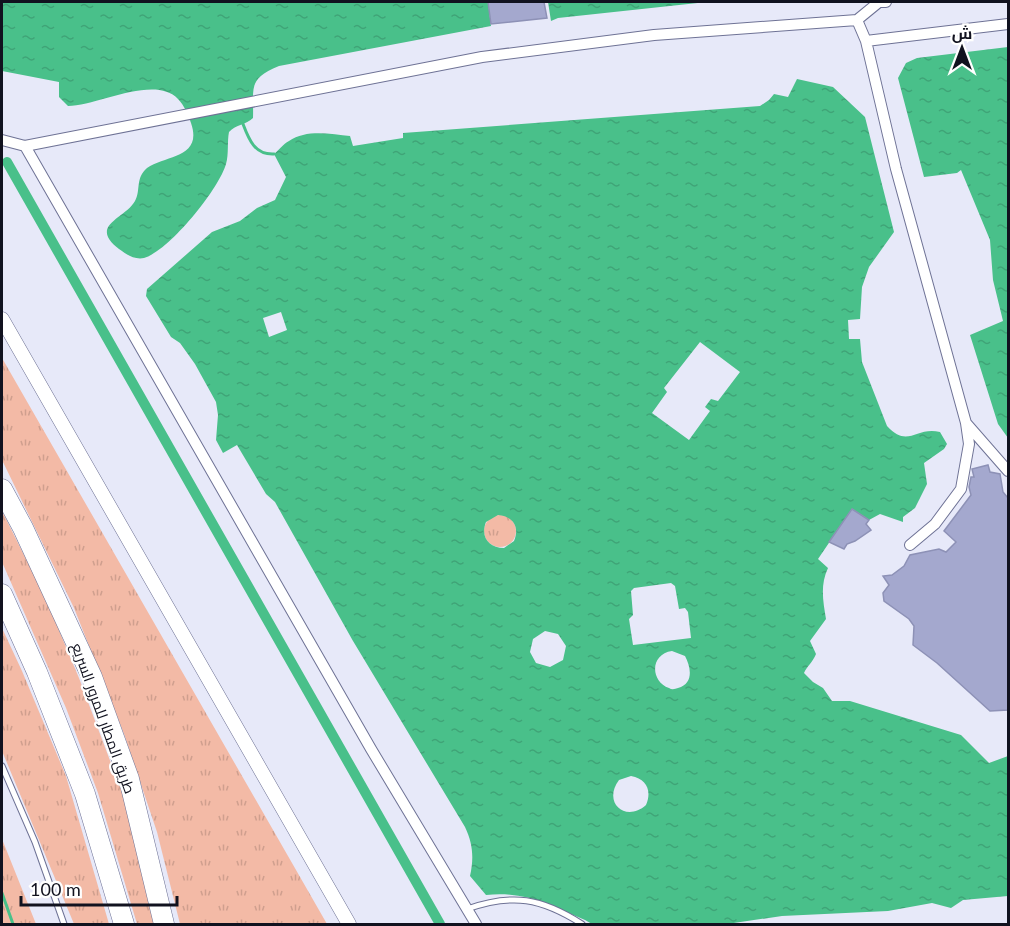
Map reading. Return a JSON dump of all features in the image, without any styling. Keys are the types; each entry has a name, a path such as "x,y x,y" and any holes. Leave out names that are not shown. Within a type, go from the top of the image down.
{"highway":[{"name":"طريق المطار للمرور السريع","path":"2,489 23,528 92,677 129,779 164,924"},
{"path":"2,594 37,672 85,794 124,924"}],"street":[{"path":"2,140 25,146 482,57 654,35 857,20 879,2 886,2"},
{"path":"857,20 866,41 896,169 966,423 969,444 961,489 935,524 910,545"},
{"path":"866,41 1008,24"},
{"path":"25,146 366,738 476,924"},
{"path":"2,319 349,924"},
{"path":"966,423 1008,471"}],"lane":[{"path":"2,766 35,842 64,924"},
{"path":"467,909 488,901 508,898 522,899 547,907 582,924"}],"green space":[{"path":"2,358 327,924 180,924 157,832 124,734 74,608 2,460"},
{"path":"2,511 45,597 79,678 129,811 157,924 137,924 98,793 66,708 2,562"},
{"path":"500,515 512,519 516,531 512,543 500,547 488,543 484,531 488,519"},
{"path":"2,628 66,776 109,924 74,924 2,751"},
{"path":"2,839 36,924 2,924"}],"water":[{"path":"2,2 488,2 491,26 279,66 262,75 254,86 253,118 229,132 226,164 204,203 166,244 144,258 137,258 130,256 110,241 107,234 108,228 135,201 143,172 155,164 181,154 192,143 191,123 186,111 178,99 168,92 155,90 141,90 68,106 59,97 59,82 2,71"},
{"path":"548,2 707,2 558,18 551,21"},
{"path":"1008,47 1008,438 998,424 970,335 1003,321 993,280 990,240 961,170 957,173 924,177 898,78 906,63 917,58"},
{"path":"797,79 833,87 865,117 894,232 869,267 862,287 860,319 848,320 849,339 860,339 862,362 887,426 901,436 932,431 940,432 947,444 944,449 924,463 927,484 915,508 903,517 903,522 880,514 869,520 852,509 818,559 828,568 823,587 826,619 810,641 816,654 804,673 823,688 832,701 850,701 961,735 989,763 1008,756 1008,896 963,900 951,908 932,903 888,911 782,916 727,924 592,924 537,900 513,895 486,895 470,876 472,851 465,827 353,641 275,502 266,494 237,445 223,453 216,440 218,415 216,402 195,364 180,343 171,337 146,296 147,289 212,232 240,221 257,208 275,200 286,177 274,154 296,137 319,133 350,136 353,146 403,138 403,133 760,106 774,94 788,97","holes":["281,312 287,330 269,337 263,318","700,342 740,372 718,401 711,399 705,407 710,411 689,440 652,413 667,392 664,388","498,515 503,516 514,523 516,536 514,541 504,548 494,546 487,541 484,527 486,522","671,583 675,586 679,609 685,608 688,612 691,638 633,645 629,619 633,615 631,591 634,588","545,631 558,634 566,646 563,660 550,667 536,663 530,652 533,639","672,651 685,656 690,670 687,683 674,689 663,685 658,680 655,668 660,657","631,776 641,780 648,790 646,805 631,812 624,811 615,803 614,788 619,780"]}],"building":[{"path":"488,2 544,2 547,18 491,24"},
{"path":"988,465 990,472 1000,474 1003,492 1008,498 1008,710 990,711 937,663 913,645 914,626 909,619 884,601 883,593 889,585 883,576 892,575 904,566 910,555 939,549 946,552 956,542 944,531 971,495 969,487 971,477 974,477 972,469"},
{"path":"852,509 869,520 866,524 871,530 847,544 844,549 829,542"}],"waterway":[{"path":"243,124 250,141 257,149 267,154 274,154"},
{"path":"7,162 440,924"},
{"path":"2,893 13,924"}]}
